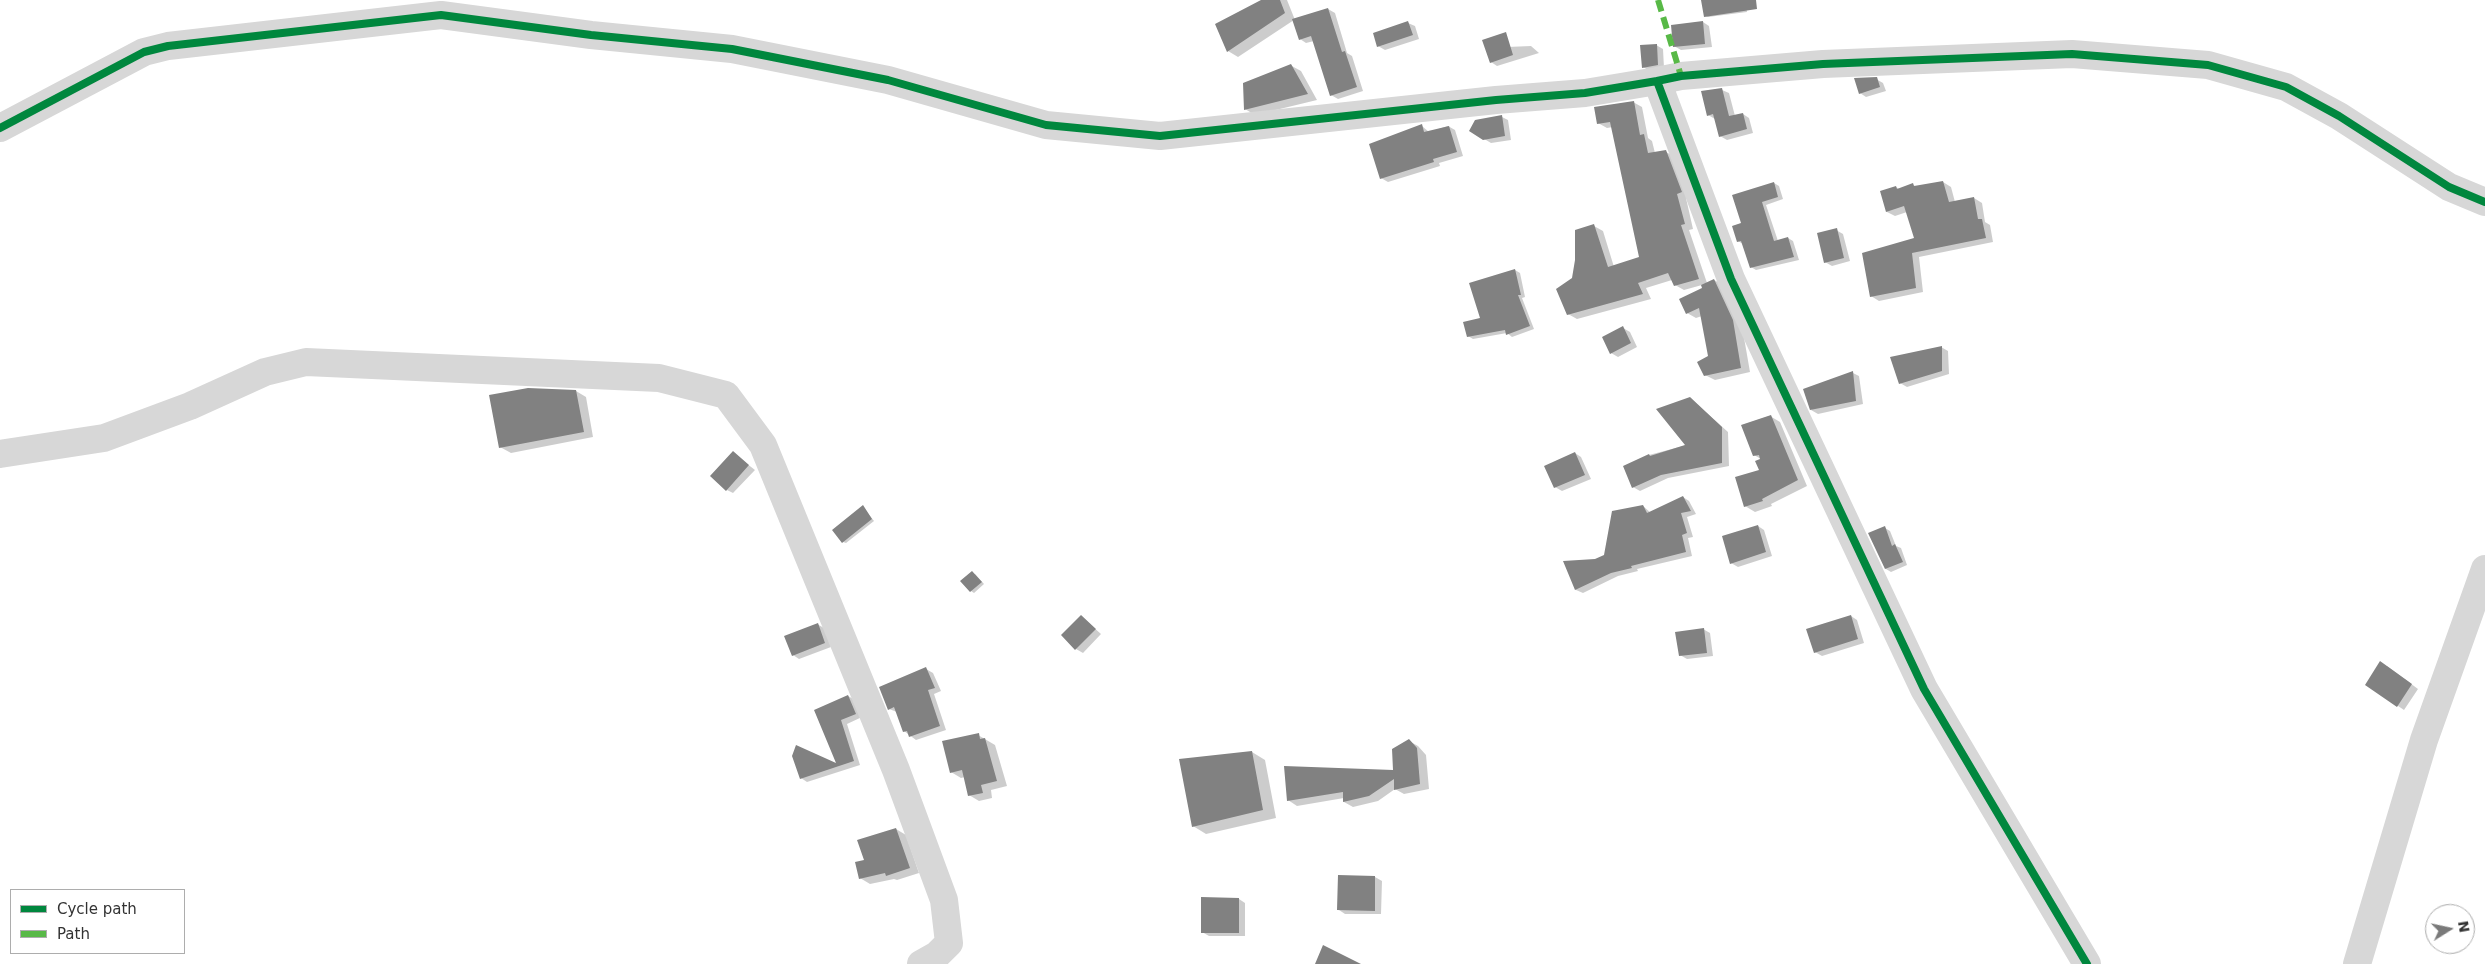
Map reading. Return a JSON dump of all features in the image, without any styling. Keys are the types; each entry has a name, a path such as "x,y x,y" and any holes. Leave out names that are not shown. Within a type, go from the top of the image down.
{"street":[{"path":"0,128 144,52 168,46 441,15 591,35 732,49 888,80 1046,125 1160,136 1496,100 1585,93 1682,76 1823,64 2072,54 2208,65 2286,87 2339,116 2449,187 2485,202"},
{"path":"1657,81 1731,279 1924,689 2087,964"},
{"path":"0,454 104,438 190,406 265,372 306,362 659,378 726,395 763,445 896,770 944,900 949,943 937,955 921,964"},
{"path":"2357,964 2424,740 2485,569"}],"building":[{"path":"1261,0 1280,0 1285,13 1227,52 1215,24"},
{"path":"1701,0 1756,0 1757,9 1704,17"},
{"path":"1328,8 1342,52 1345,51 1357,87 1330,96 1311,36 1299,40 1292,19"},
{"path":"1408,21 1413,35 1377,47 1373,33"},
{"path":"1703,21 1705,44 1673,47 1671,25"},
{"path":"1506,32 1513,55 1490,63 1482,40"},
{"path":"1657,44 1658,65 1642,68 1640,45"},
{"path":"1291,64 1308,94 1244,110 1243,83"},
{"path":"1877,77 1880,87 1859,94 1854,78"},
{"path":"1722,88 1729,116 1743,113 1747,129 1719,137 1713,114 1707,116 1701,91"},
{"path":"1634,101 1640,135 1644,134 1648,153 1666,150 1682,192 1677,194 1685,224 1681,225 1699,279 1674,286 1668,273 1638,283 1643,294 1567,315 1556,289 1572,278 1575,260 1575,230 1594,224 1608,267 1639,257 1610,122 1597,124 1594,107"},
{"path":"1502,115 1505,136 1483,140 1469,131 1475,120"},
{"path":"1422,124 1424,132 1449,126 1457,152 1433,159 1434,162 1380,179 1369,144"},
{"path":"1943,181 1949,202 1974,197 1978,219 1982,219 1986,238 1912,253 1916,288 1870,297 1862,253 1914,238 1904,206 1886,212 1880,191 1896,186 1897,189 1913,183 1914,186"},
{"path":"1774,182 1778,197 1762,202 1774,241 1788,237 1794,257 1750,268 1741,241 1737,242 1732,226 1741,223 1732,195"},
{"path":"1837,228 1844,258 1824,263 1817,233"},
{"path":"1515,269 1521,295 1518,295 1530,326 1506,335 1505,330 1467,337 1463,322 1480,318 1469,283"},
{"path":"1714,279 1733,320 1741,368 1704,376 1697,362 1708,356 1699,308 1686,314 1679,299 1702,288 1701,285"},
{"path":"1623,326 1631,343 1610,354 1602,337"},
{"path":"1942,346 1942,371 1899,384 1890,357"},
{"path":"1853,371 1856,401 1810,410 1803,389"},
{"path":"528,388 576,390 584,432 499,448 489,395"},
{"path":"1690,397 1722,427 1722,463 1661,475 1632,488 1623,466 1649,454 1650,456 1685,445 1656,409"},
{"path":"1771,415 1798,480 1762,499 1763,501 1744,507 1735,477 1759,470 1755,461 1760,459 1759,455 1753,456 1741,425"},
{"path":"733,451 749,465 726,491 710,476"},
{"path":"1575,452 1585,475 1554,488 1544,466"},
{"path":"1683,496 1691,511 1681,513 1687,533 1682,535 1686,552 1631,566 1632,568 1611,573 1575,590 1563,561 1595,559 1604,555 1612,511 1643,505 1647,513"},
{"path":"863,505 872,519 842,543 832,530"},
{"path":"1758,525 1766,552 1730,564 1722,536"},
{"path":"1885,526 1892,546 1895,544 1903,562 1885,569 1868,533"},
{"path":"972,571 982,582 970,592 960,581"},
{"path":"1081,615 1096,629 1075,650 1061,635"},
{"path":"1851,615 1858,639 1814,653 1806,629"},
{"path":"818,623 825,643 792,656 784,636"},
{"path":"1704,628 1707,653 1679,656 1675,632"},
{"path":"2380,661 2412,684 2397,707 2365,685"},
{"path":"926,667 935,688 928,690 940,726 909,737 907,731 903,732 894,707 888,710 879,687"},
{"path":"848,695 856,714 841,720 854,761 800,779 792,756 796,745 836,763 814,710"},
{"path":"979,733 980,739 985,738 997,781 981,785 983,793 968,796 962,770 950,773 942,741"},
{"path":"1409,739 1417,748 1420,784 1394,790 1394,779 1369,796 1343,802 1343,792 1287,801 1284,766 1393,770 1392,749"},
{"path":"1252,751 1263,810 1192,827 1179,759"},
{"path":"896,828 910,868 886,876 885,873 859,879 855,862 864,860 857,840"},
{"path":"1338,875 1375,876 1375,911 1337,910"},
{"path":"1201,897 1239,898 1239,933 1201,933"},
{"path":"1323,945 1361,964 1315,964"}],"marked path":[{"path":"1658,0 1681,76"}],"cycle path":[{"path":"0,128 144,52 168,46 441,15 591,35 732,49 888,80 1046,125 1160,136 1496,100 1585,93 1657,81"},
{"path":"2087,964 1924,689 1731,279 1657,81 1681,76 1823,64 2072,54 2208,65 2286,87 2339,116 2449,187 2485,202"}]}
